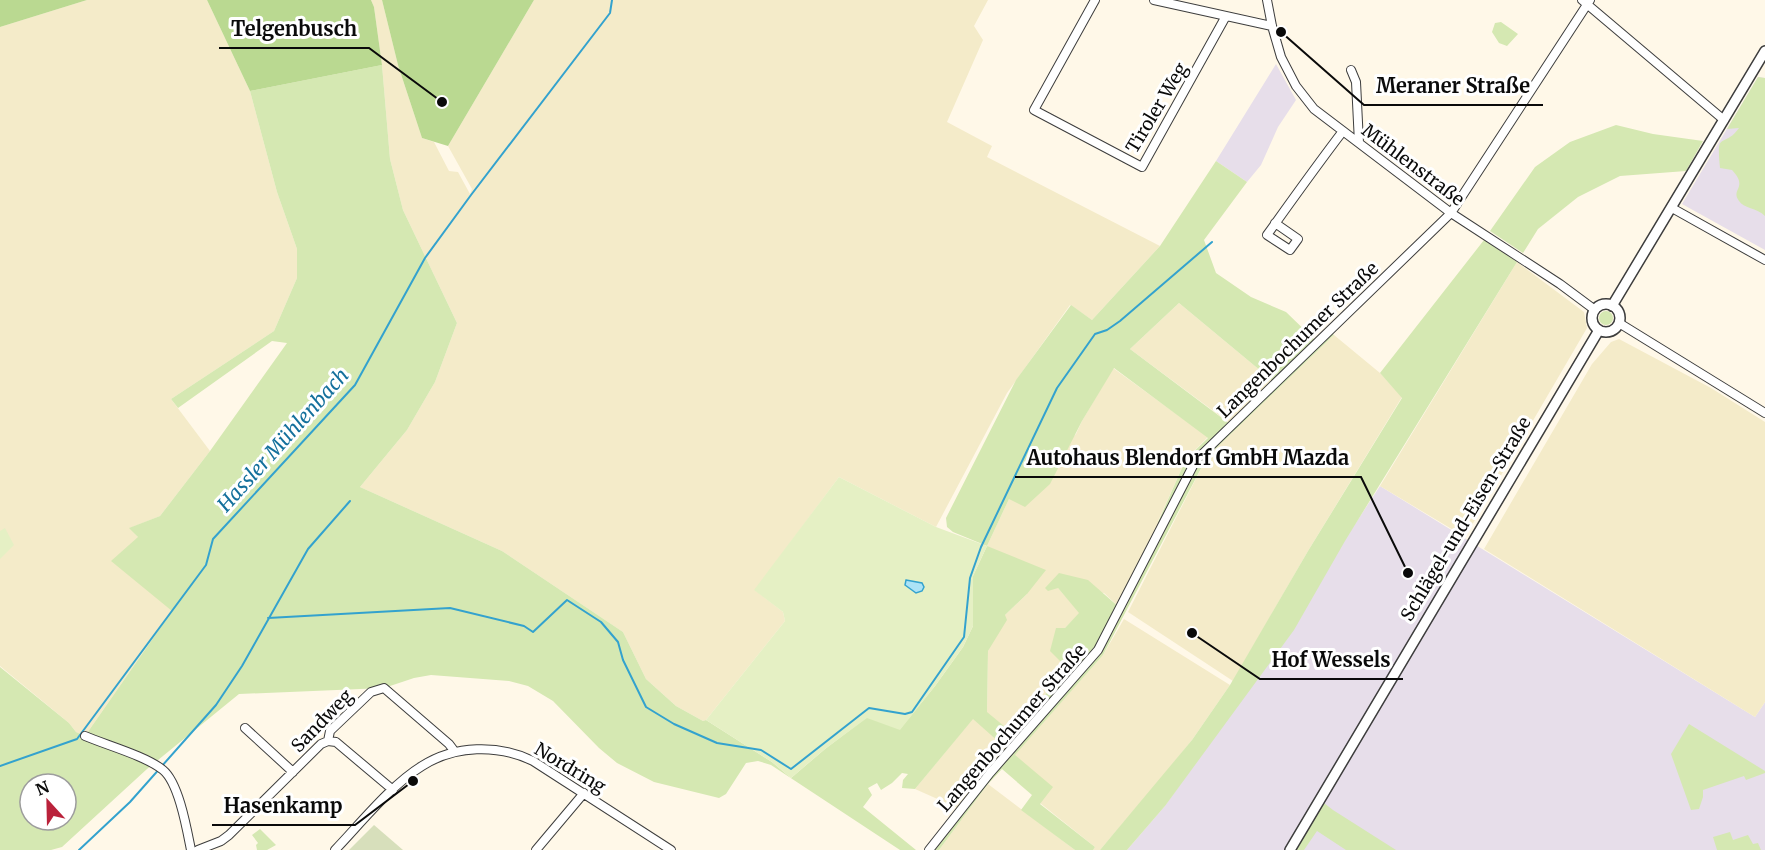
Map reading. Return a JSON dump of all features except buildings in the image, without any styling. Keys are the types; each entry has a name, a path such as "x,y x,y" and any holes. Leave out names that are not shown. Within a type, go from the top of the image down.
{"street":[{"name":"Tiroler Weg","path":"1095,0 1034,110 1142,167 1226,16"},
{"path":"1154,0 1272,26"},
{"name":"Mühlenstraße","path":"1267,0 1281,57 1296,86 1314,109 1451,213 1560,284 1595,310"},
{"path":"1587,1 1724,120"},
{"name":"Langenbochumer Straße","path":"930,850 990,772 1098,650 1196,460 1451,213 1587,1"},
{"path":"1612,306 1765,51"},
{"path":"1351,70 1356,82 1359,143"},
{"path":"1275,223 1343,131"},
{"path":"1671,208 1765,260"},
{"path":"1603,305 1612,306 1618,313 1619,323 1610,331 1599,330 1592,320 1595,310 1603,305"},
{"path":"1619,323 1765,414"},
{"name":"Schlägel-und-Eisen-Straße","path":"1290,850 1599,330"},
{"name":"Sandweg","path":"198,850 221,841 229,835 321,744 328,741 330,731 371,693 384,688 449,744 455,752"},
{"name":"Sandweg","path":"245,728 293,772"},
{"path":"85,736 153,764 167,774 185,815 190,850"},
{"path":"328,741 336,742 393,790"},
{"name":"Nordring","path":"335,850 393,790 423,765 455,752 486,749 511,752 534,761 671,850"},
{"path":"536,850 584,793"}],"shaded area":[{"path":"87,0 207,0 250,91 277,192 297,249 297,278 274,331 171,399 210,451 160,516 130,528 138,537 172,611 85,736 76,732 69,723 0,666 0,27"},
{"path":"371,0 382,0 398,65 422,138 434,142 449,171 458,172 470,194 472,189 448,146 534,0 988,0 974,26 983,40 947,122 992,146 987,157 1160,246 1092,320 1070,305 1007,393 936,527 839,477 755,590 783,612 785,621 703,721 676,706 646,679 623,632 502,551 360,487 407,430 435,382 457,323 403,210 390,159 382,65"},
{"path":"1276,64 1296,100 1278,127 1261,165 1247,182 1216,161"},
{"path":"1758,77 1765,78 1765,250 1682,204"},
{"path":"1517,262 1584,312 1587,328 1465,537 1380,486"},
{"path":"1179,303 1274,382 1231,424 1130,349"},
{"path":"1334,335 1380,373 1402,397 1308,551 1233,681 1128,612 1207,457"},
{"path":"1619,339 1711,388 1765,422 1765,702 1755,717 1484,549 1592,364 1611,342"},
{"path":"1113,368 1208,437 1186,459 1158,521 1163,525 1120,608 1104,593 1058,588 1080,613 1065,628 1069,670 1010,731 987,713 988,651 1004,616 1027,594 987,546 1009,499 1076,434"},
{"path":"1380,486 1755,717 1765,702 1765,850 1127,850 1164,807 1228,718"},
{"path":"1124,619 1230,685 1192,740 1163,776 1100,850 1093,850 1095,847 1040,803 1014,755 1103,655"},
{"path":"973,718 1010,751 960,809 915,789"},
{"path":"988,784 1075,850 939,850"}],"green space":[{"path":"0,0 87,0 0,27"},
{"path":"207,0 371,0 382,65 250,91"},
{"path":"382,0 534,0 448,146 422,138 398,65"},
{"path":"1501,22 1518,34 1507,46 1499,43 1492,32 1495,23"},
{"path":"382,65 390,159 403,210 457,323 435,382 407,430 360,487 502,551 623,632 646,679 676,706 703,721 706,720 772,762 791,778 867,717 900,729 963,647 973,626 973,576 987,546 953,532 947,527 946,518 1016,380 1071,305 1092,320 1160,246 1216,161 1247,182 1204,240 1216,273 1251,297 1286,312 1316,341 1329,330 1334,335 1207,457 1103,655 1015,755 1053,787 1040,804 1095,847 1093,850 1075,850 1021,810 1032,795 1002,769 988,784 939,850 929,850 1009,751 973,719 915,789 902,788 903,780 908,774 902,773 881,790 877,783 868,788 872,795 863,807 916,850 900,850 771,765 758,761 746,763 726,794 719,798 654,782 617,763 553,701 528,686 509,681 431,675 384,688 239,694 147,769 62,847 51,850 0,850 0,667 69,723 76,732 85,736 172,611 111,561 138,537 129,528 160,516 210,451 287,343 272,341 178,408 171,399 274,331 297,278 297,249 277,192 250,91","holes":["1179,303 1274,382 1230,424 1130,349","1114,368 1208,438 1186,459 1158,522 1163,525 1120,608 1088,580 1059,573 1045,588 1048,591 1058,588 1079,613 1065,628 1056,628 1050,651 1069,670 1010,731 987,712 988,651 1007,620 1005,615 1027,594 1046,570 987,546 1009,499 1025,507 1050,484 1082,421"]},
{"path":"1758,77 1765,78 1765,216 1739,201 1736,194 1739,185 1737,176 1732,170 1720,168 1719,156 1722,141 1729,138 1739,128 1727,129"},
{"path":"1616,125 1653,134 1703,141 1686,171 1620,176 1578,197 1538,229 1523,253 1490,231 1535,167 1570,142"},
{"path":"1484,240 1517,262 1345,541 1294,630 1165,806 1127,850 1100,850 1192,740 1230,685 1308,551 1402,398 1380,373"},
{"path":"1603,311 1609,311 1613,318 1609,325 1603,325 1599,321 1599,315"},
{"path":"839,477 936,527 987,546 973,576 973,626 963,647 900,730 867,718 791,778 772,762 706,720 785,621 783,612 754,590"},
{"path":"5,528 14,545 0,559 0,531"},
{"path":"1689,724 1765,773 1746,780 1744,776 1703,790 1699,809 1691,810 1671,754"},
{"path":"1324,803 1396,850 1346,850 1317,831 1304,850 1296,850"},
{"path":"374,825 403,850 349,850"},
{"path":"260,829 276,845 267,850 257,850 258,843 252,835"},
{"path":"1730,832 1733,840 1748,835 1753,844 1758,843 1761,850 1717,850 1713,837"}],"water":[{"path":"906,580 922,583 924,587 922,591 916,593 905,585"}],"waterway":[{"name":"Hassler Mühlenbach","path":"0,766 77,739 206,565 213,539 355,385 425,258 610,13 612,0"},
{"path":"268,618 450,608 524,626 533,632 567,600 601,622 618,642 623,660 646,707 674,724 717,743 761,750 791,769 869,708 905,714 912,712 964,637 970,578 981,547 1057,388 1095,334 1107,330 1120,321 1212,242"},
{"path":"79,850 130,802 216,705 242,666 308,549 350,501"}],"place":[{"name":"Meraner Straße","path":"1281,32"},
{"name":"Telgenbusch","path":"442,102"},
{"name":"Autohaus Blendorf GmbH Mazda","path":"1408,573"},
{"name":"Hof Wessels","path":"1192,633"},
{"name":"Hasenkamp","path":"413,781"}]}
